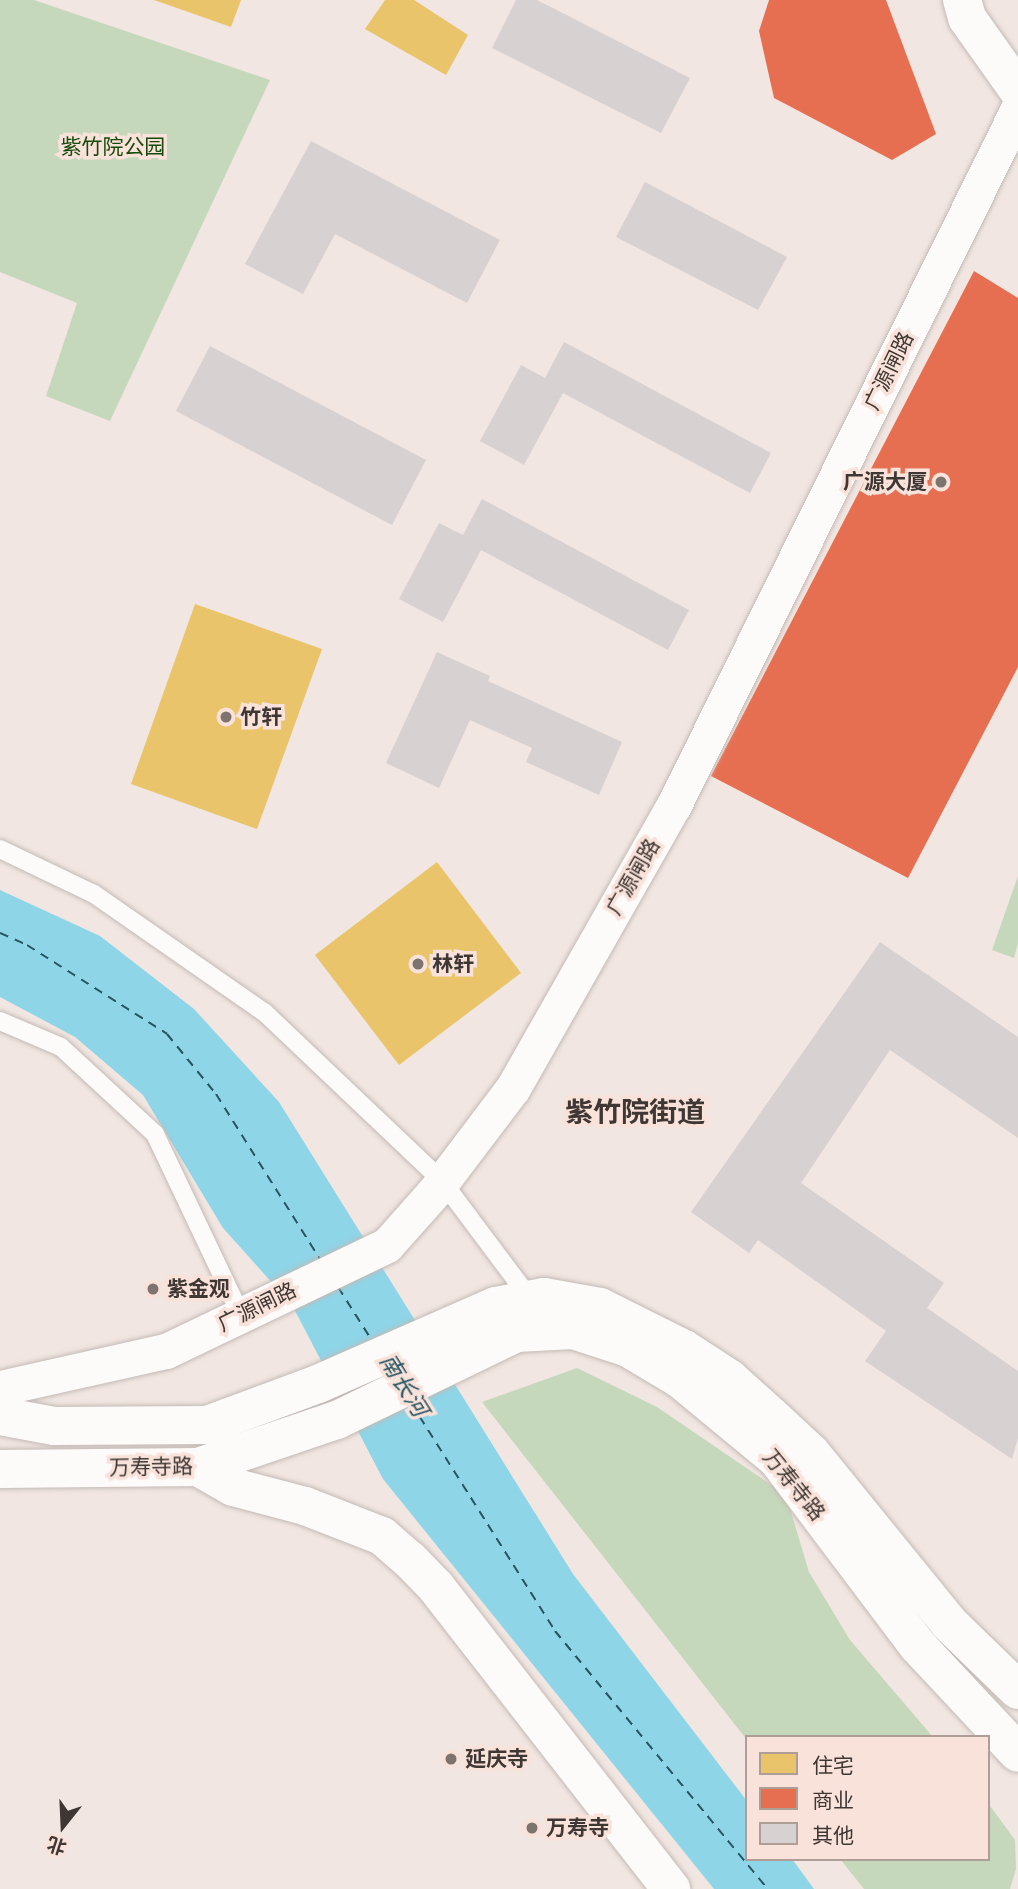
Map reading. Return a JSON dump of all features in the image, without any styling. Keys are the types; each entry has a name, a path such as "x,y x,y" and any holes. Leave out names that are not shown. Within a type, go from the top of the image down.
{"street":[{"path":"962,0 967,18 1018,90"},
{"name":"广源闸路","path":"0,1388 166,1351 387,1245 442,1181 513,1088 674,805 1018,109"},
{"name":"万寿寺路","path":"0,1469 198,1467 337,1420 451,1344 496,1306 544,1297 600,1307 640,1324 730,1379 811,1453 949,1623 1018,1690"},
{"name":"万寿寺路","path":"0,1416 54,1426 207,1426 318,1384 451,1344 516,1333 573,1330 628,1348 681,1378 777,1459 918,1646 1018,1754"},
{"path":"198,1467 233,1487 304,1506 382,1536 410,1560 436,1587 671,1889"}],"lane":[{"path":"0,849 94,894 264,1012 442,1181 531,1300"},
{"path":"0,1021 61,1047 155,1134 242,1314"}],"green space":[{"name":"紫竹院公园","path":"0,0 34,0 270,80 110,421 46,396 77,303 0,272"},
{"path":"1018,876 1018,943 1014,958 992,950"},
{"path":"577,1368 657,1407 786,1495 809,1572 850,1640 931,1735 745,1735 745,1737 482,1402"},
{"path":"990,1806 1015,1840 1016,1869 1010,1889 864,1889 842,1861 990,1861"}],"water":[{"name":"南长河","path":"0,890 100,936 194,1009 279,1102 573,1574 745,1798 745,1861 793,1861 814,1889 714,1889 383,1479 292,1305 223,1228 143,1095 75,1037 0,997"}],"building: 住宅":[{"path":"154,0 241,0 231,27"},
{"path":"385,0 414,0 468,35 446,75 365,29"},
{"name":"竹轩","path":"195,604 322,649 257,829 131,784"},
{"name":"林轩","path":"437,862 521,973 399,1065 315,955"}],"building: 商业":[{"path":"769,0 886,0 936,134 892,160 774,98 759,31"},
{"name":"广源大厦","path":"974,271 1018,298 1018,667 908,878 711,776"}],"building: 其他":[{"path":"516,0 537,0 690,78 661,133 492,48"},
{"path":"311,141 500,240 467,303 335,234 303,294 245,264"},
{"path":"645,182 787,257 758,310 616,237"},
{"path":"564,342 771,453 750,493 563,393 524,465 480,441 521,365 545,378"},
{"path":"210,346 426,460 392,525 176,411"},
{"path":"482,499 689,610 668,650 481,550 443,622 399,599 439,523 463,535"},
{"path":"437,652 490,676 488,681 622,742 599,795 526,762 532,748 470,720 439,788 386,763"},
{"path":"880,942 1018,1037 1018,1138 890,1050 801,1183 944,1283 927,1308 1018,1371 1018,1438 1012,1459 865,1361 886,1331 758,1240 749,1253 691,1212"}],"ferry route":[{"path":"0,933 27,945 167,1034 216,1094 320,1259"},
{"path":"338,1287 371,1339"},
{"path":"411,1403 555,1631 768,1889"}],"place":[{"name":"广源大厦","path":"941,482"},
{"name":"竹轩","path":"226,717"},
{"name":"林轩","path":"418,964"},
{"name":"紫金观","path":"153,1289"},
{"name":"延庆寺","path":"451,1759"},
{"name":"万寿寺","path":"532,1828"}],"district":[{"name":"紫竹院街道","path":"635,1113"}]}
